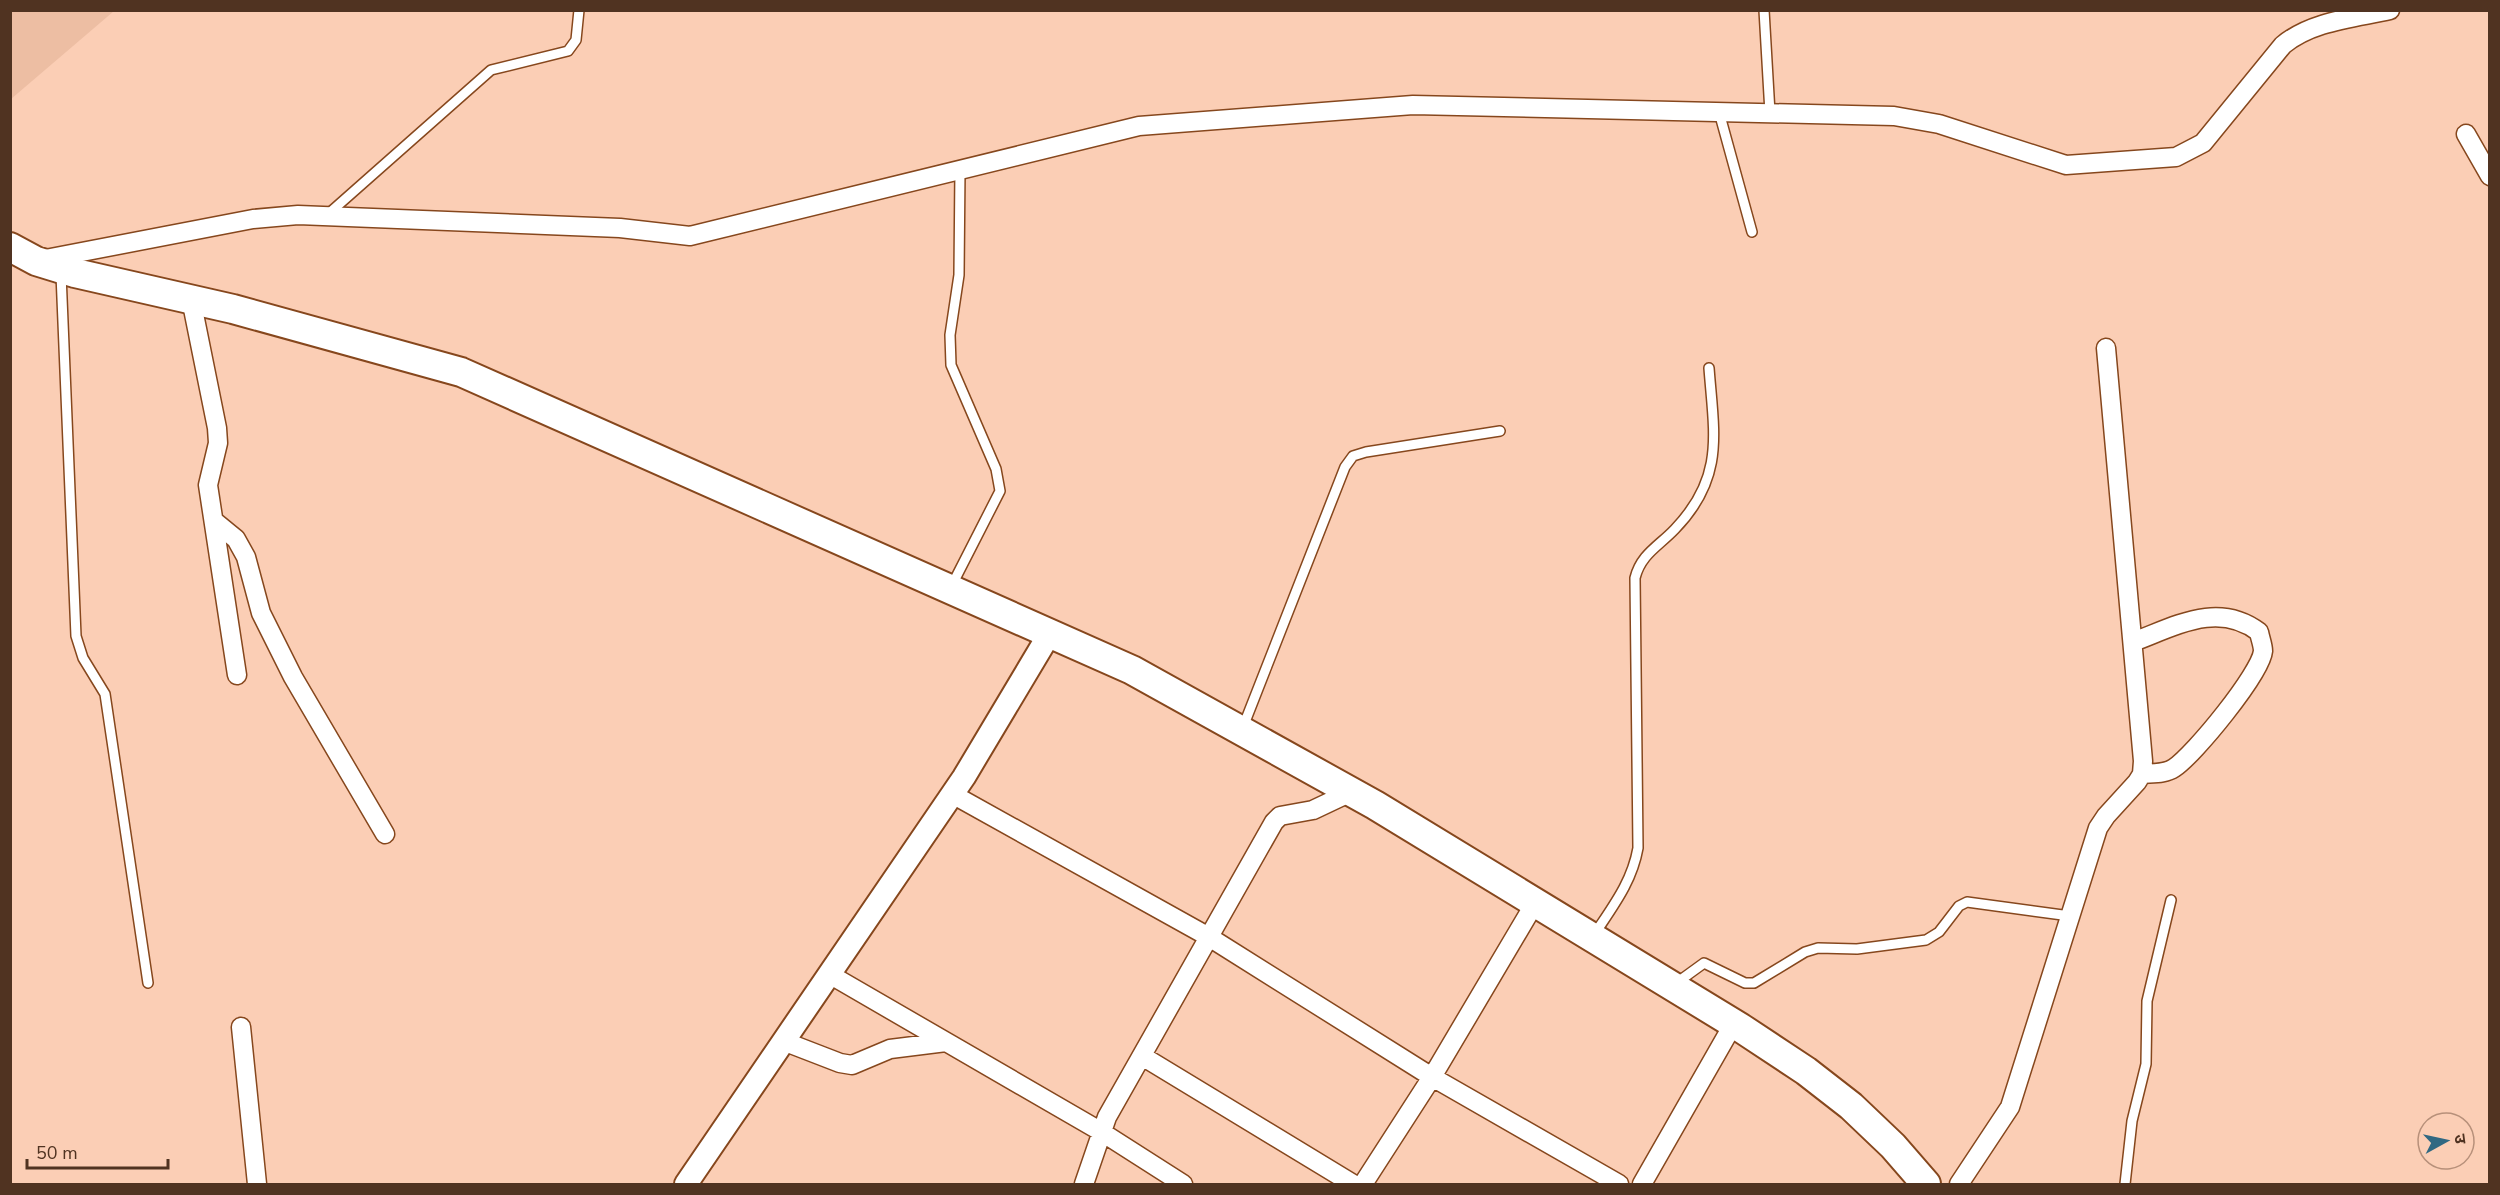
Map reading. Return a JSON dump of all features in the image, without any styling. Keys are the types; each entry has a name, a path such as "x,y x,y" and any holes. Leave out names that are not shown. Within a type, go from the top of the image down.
{"highway":[{"path":"10,247 48,264 353,341 461,372 1132,670 1351,792 1734,1023 1806,1071 1851,1106 1893,1146 1926,1185"}],"street":[{"path":"48,264 253,219 298,215 620,228 690,236 1139,126 1391,106 1770,113 1920,119 2066,165 2176,157 2203,143 2283,45 2297,34 2314,27 2390,10"},
{"path":"2466,134 2481,165 2490,176"},
{"path":"191,299 217,428 218,443 208,485 237,675"},
{"path":"1959,1185 2010,1107 2098,828 2142,774 2133,642 2106,348"},
{"path":"214,521 236,539 241,548 261,613 293,677 385,834"},
{"path":"2133,642 2190,620 2213,616 2243,620 2259,632 2263,651 2253,676 2194,750 2166,772 2142,774"},
{"path":"686,1185 952,794 1050,633"},
{"path":"1084,1185 1100,1131 1274,822 1280,816 1313,810 1351,792"},
{"path":"952,794 1209,937 1432,1077 1619,1185"},
{"path":"1362,1185 1432,1077 1535,903"},
{"path":"829,974 1100,1131 1183,1185"},
{"path":"1642,1185 1734,1023"},
{"path":"241,1027 257,1185"},
{"path":"783,1041 840,1063 852,1065 890,1049 946,1042"},
{"path":"1142,1056 1353,1185"}],"lane":[{"path":"326,216 491,70 568,51 576,40 579,10"},
{"path":"1764,10 1770,113"},
{"path":"1719,112 1752,232"},
{"path":"949,590 1000,491 996,469 951,365 950,335 959,275 960,168"},
{"path":"48,264 76,636 84,658 105,694 148,984"},
{"path":"1592,937 1625,889 1634,870 1638,848 1635,578 1639,564 1647,553 1670,535 1698,501 1710,474 1715,442 1709,368"},
{"path":"1242,730 1344,467 1353,456 1500,431"},
{"path":"2126,1185 2132,1121 2146,1064 2147,1001 2171,900"},
{"path":"1673,986 1704,963 1745,983 1754,983 1805,952 1818,948 1857,949 1926,940 1939,932 1959,906 1967,902 2070,916"}],"shaded area":[{"path":"11,10 114,10 114,11 11,99"}]}
